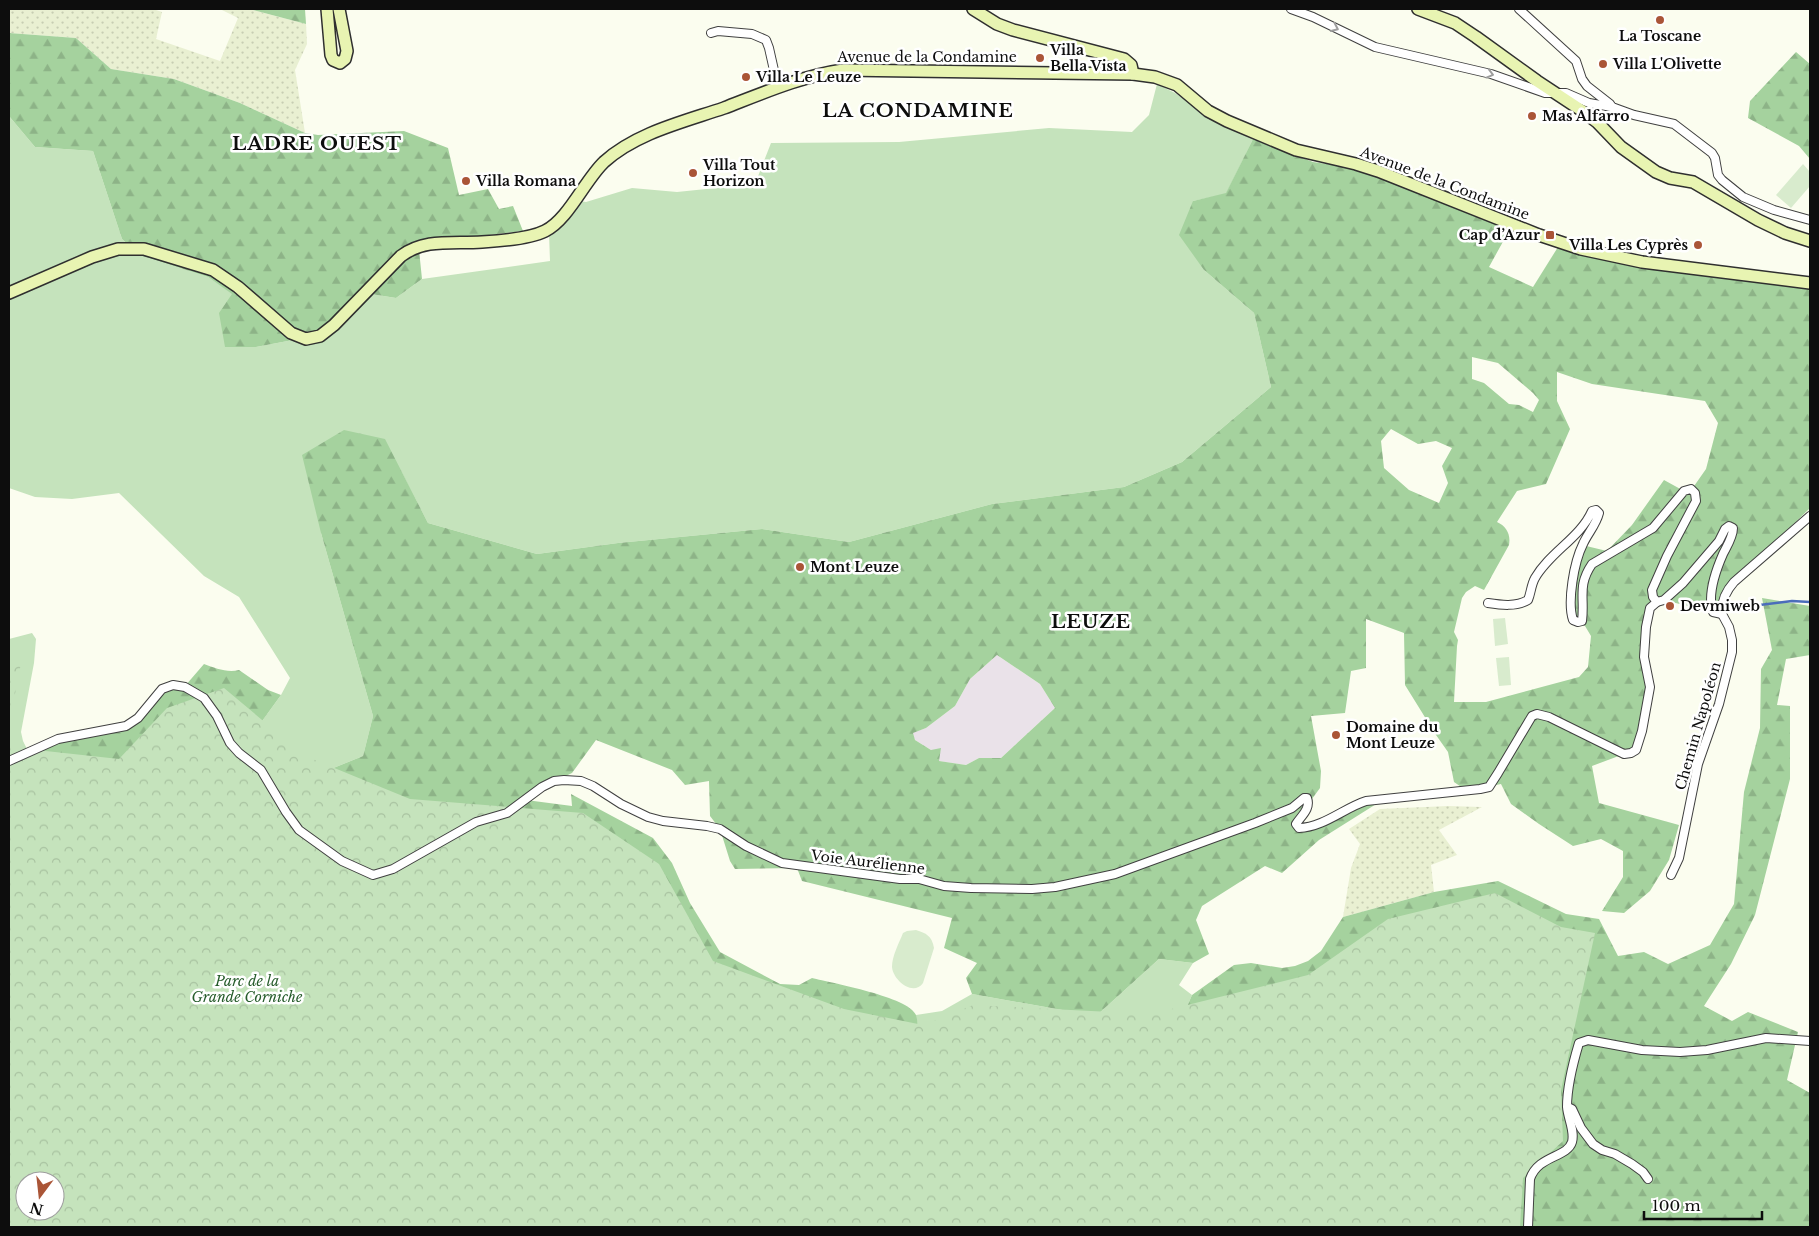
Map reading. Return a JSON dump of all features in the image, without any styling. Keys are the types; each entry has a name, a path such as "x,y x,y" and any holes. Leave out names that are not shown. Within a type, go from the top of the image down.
{"main road":[{"path":"326,9 331,55 333,60 340,63 345,59 347,51 340,9"},
{"path":"973,9 990,20 1013,30 1124,59 1131,65 1133,74"},
{"path":"1418,9 1455,24 1476,37 1581,110 1622,147 1656,172 1670,178 1693,182 1785,234 1810,241"},
{"name":"Avenue de la Condamine","path":"9,293 92,257 118,249 144,249 213,270 238,288 291,333 306,338 320,336 334,325 410,249 437,243 482,242 527,236 545,231 557,223 602,164 622,147 651,134 778,88 819,74 843,70 1133,74 1155,77 1177,85 1208,110 1227,121 1296,150 1378,171 1539,235 1581,249 1642,262 1810,283"}],"street":[{"path":"1290,9 1376,48 1491,74 1545,93 1566,93 1589,103 1612,107 1634,115 1674,124 1712,153 1716,158 1718,175 1744,197 1774,210 1810,220"},
{"path":"1519,9 1576,61 1582,79 1587,86 1612,107"},
{"path":"711,33 718,31 752,34 766,40 778,88"},
{"path":"1488,603 1521,604 1528,600 1536,576 1562,547 1584,527 1592,511 1596,510 1598,513 1597,520 1582,545 1572,589 1571,614 1573,620 1582,621 1581,591 1585,573 1592,564 1653,528 1684,491 1692,490 1695,492 1696,501 1667,556 1652,590 1653,597 1657,602"},
{"path":"1722,614 1727,590 1734,582 1810,516"},
{"name":"Chemin Napoléon","path":"1657,602 1664,600 1683,583 1719,541 1725,529 1729,526 1733,528 1733,534 1721,560 1710,605 1713,612 1722,614 1730,634 1732,652 1718,704 1698,764 1679,858 1671,875"},
{"name":"Voie Aurélienne","path":"9,761 58,739 126,726 138,718 162,689 173,685 185,686 204,698 217,716 230,742 239,753 261,770 299,830 342,861 373,875 393,869 476,822 507,813 554,781 564,780 581,781 593,786 621,804 648,817 720,829 746,846 787,864 900,880 919,878 944,886 1032,889 1055,887 1115,874 1260,821 1292,808 1304,798 1307,798 1308,804 1305,813 1296,824 1299,828 1316,825 1352,806 1366,801 1480,789 1489,786 1532,716 1537,714 1549,717 1624,754 1631,753 1636,750 1642,731 1650,687 1644,657 1646,627 1650,608 1657,602"},
{"path":"1528,1227 1530,1179 1532,1173 1549,1158 1568,1148 1572,1141 1567,1107 1574,1058 1579,1043 1582,1041 1588,1040 1642,1050 1680,1052 1707,1050 1766,1038 1810,1041"},
{"path":"1567,1107 1570,1107 1581,1128 1593,1144 1632,1164 1643,1172 1648,1179"}],"shaded area":[{"path":"997,655 1040,684 1055,708 1001,758 979,758 966,765 938,761 931,750 915,740 912,733 926,728 955,706 970,679"}],"green space":[{"path":"9,9 153,9 162,12 156,39 220,61 238,18 220,9 249,9 306,24 307,44 295,70 305,133 240,103 174,79 111,69 76,38 9,33"},
{"path":"249,9 305,9 306,24"},
{"path":"9,33 76,38 111,69 174,79 240,103 305,133 318,135 404,131 448,148 459,195 488,189 499,209 513,206 523,231 418,240 422,279 396,298 371,294 336,332 322,343 308,345 293,340 256,347 225,347 219,313 232,294 208,277 139,255 122,239 93,151 35,147 9,116"},
{"path":"1796,52 1810,64 1810,159 1799,146 1748,118 1750,101"},
{"path":"1157,84 1175,93 1224,126 1253,139 1226,194 1193,201 1204,270 1254,313 1271,387 1182,462 1124,487 992,504 849,542 762,529 618,543 537,554 428,523 401,471 321,533 373,716 363,756 326,771 239,753 281,695 290,678 239,597 204,576 119,493 72,499 35,497 9,488 9,116 35,147 93,151 122,239 139,255 208,277 233,294 225,347 256,347 293,340 308,345 371,294 396,298 422,279 550,261 549,233 580,201 586,202 632,188 677,192 755,184 771,143 899,142 1049,128 1132,132 1149,115"},
{"path":"1253,139 1313,162 1364,171 1511,227 1489,267 1533,287 1558,247 1599,259 1625,264 1810,288 1810,508 1727,589 1722,608 1715,613 1664,600 1650,608 1646,627 1650,687 1636,754 1624,754 1592,766 1599,803 1679,825 1669,860 1650,891 1624,913 1602,911 1623,877 1623,851 1601,839 1573,846 1511,804 1501,784 1467,791 1454,782 1448,752 1405,685 1404,633 1366,619 1366,668 1351,671 1345,713 1311,716 1321,771 1320,788 1309,803 1299,828 1352,806 1381,801 1319,840 1282,873 1265,866 1202,906 1196,920 1209,954 1193,963 1159,959 1096,1016 972,994 966,978 977,963 944,948 952,918 802,881 797,868 735,869 730,861 720,829 710,816 709,781 685,785 672,770 596,740 572,773 543,787 526,800 572,806 571,794 653,838 672,863 690,903 720,952 780,984 799,985 812,978 869,992 900,1002 910,1008 917,1017 918,1035 1150,1094 1192,995 1234,965 1251,963 1282,968 1295,966 1308,961 1321,951 1343,917 1434,892 1498,881 1566,914 1599,919 1618,956 1644,952 1668,964 1710,945 1734,904 1744,792 1760,728 1761,669 1772,650 1762,598 1810,606 1810,655 1786,659 1777,705 1790,706 1790,779 1755,915 1731,964 1704,1006 1732,1021 1748,1012 1798,1032 1787,1080 1810,1093 1810,1227 77,1227 65,1202 65,1171 25,1171 9,760 49,743 126,726 162,689 185,686 204,664 226,670 239,670 268,690 281,695 239,753 326,771 363,756 373,716 321,533 302,455 344,430 385,439 428,523 537,554 618,543 762,529 849,542 992,504 1124,487 1182,462 1271,387 1254,313 1204,270 1179,235 1193,201 1226,193","holes":["1472,357 1498,363 1533,393 1539,400 1533,412 1519,405 1509,404 1484,383 1472,379","1557,372 1592,384 1705,401 1718,423 1706,469 1692,489 1684,491 1664,480 1632,525 1607,551 1582,545 1572,589 1573,620 1582,621 1591,636 1588,667 1579,677 1486,702 1454,702 1458,640 1454,632 1462,598 1466,592 1475,586 1484,590 1509,545 1507,531 1497,522 1517,491 1546,484 1570,429 1557,401","1391,429 1418,444 1436,441 1452,448 1442,466 1448,483 1439,503 1409,490 1384,468 1381,441","997,655 1040,684 1055,708 1001,758 979,758 966,765 939,761 941,748 931,750 915,740 913,733 926,728 955,706 970,679"]},
{"path":"1803,164 1810,172 1810,186 1791,208 1776,195"},
{"path":"1505,618 1508,644 1495,646 1493,619"},
{"path":"32,633 36,639 34,663 21,732 29,753 9,761 9,639"},
{"path":"1509,657 1511,685 1499,686 1496,658"},
{"path":"9,663 21,663 9,725"},
{"name":"Parc de la Grande Corniche","path":"224,688 305,756 410,799 583,813 659,864 713,961 844,1009 923,1025 973,1005 1151,1014 1308,975 1388,919 1495,893 1561,927 1595,933 1561,1090 1563,1141 1523,1178 1520,1227 9,1227 9,747 119,759 167,708"},
{"path":"1448,806 1482,807 1439,830 1457,855 1431,865 1434,892 1343,917 1351,868 1360,844 1349,829 1380,809"},
{"path":"916,930 928,936 934,948 923,983 919,987 909,988 896,977 893,972 892,963 903,933"},
{"path":"1159,959 1193,963 1179,985 1192,995 1150,1094 918,1035 916,1015 942,1011 972,994 1096,1016"}],"waterway":[{"path":"1727,609 1792,601 1810,602"}],"place":[{"name":"La Toscane","path":"1660,20"},
{"name":"Villa Bella Vista","path":"1040,58"},
{"name":"Villa L'Olivette","path":"1603,64"},
{"name":"Villa Le Leuze","path":"746,77"},
{"name":"Mas Alfarro","path":"1532,116"},
{"name":"Villa Tout Horizon","path":"693,173"},
{"name":"Villa Romana","path":"466,181"},
{"name":"Cap d’Azur","path":"1550,235"},
{"name":"Villa Les Cyprès","path":"1698,245"},
{"name":"Mont Leuze","path":"800,567"},
{"name":"Devmiweb","path":"1670,606"},
{"name":"Domaine du Mont Leuze","path":"1336,735"}],"district":[{"name":"LA CONDAMINE","path":"918,110"},
{"name":"LADRE OUEST","path":"317,143"},
{"name":"LEUZE","path":"1091,621"}]}
